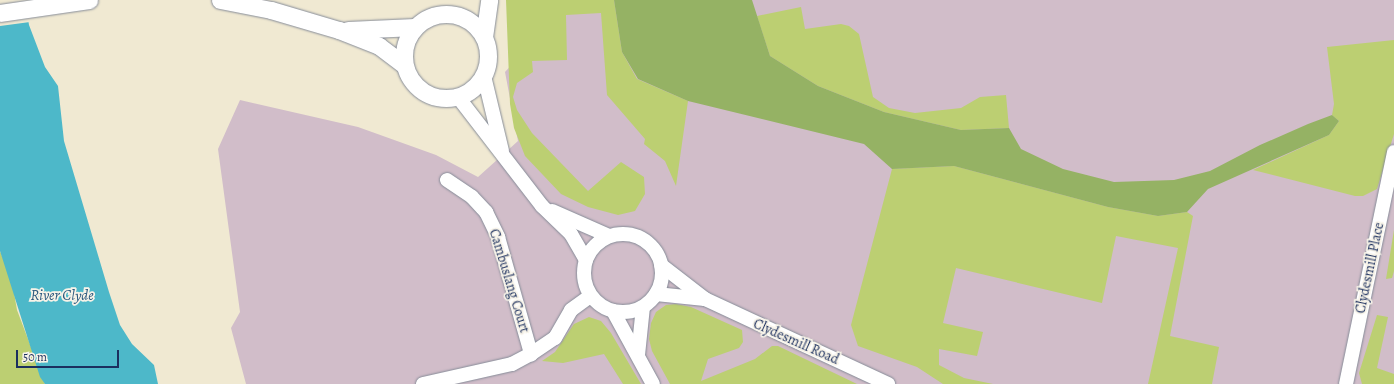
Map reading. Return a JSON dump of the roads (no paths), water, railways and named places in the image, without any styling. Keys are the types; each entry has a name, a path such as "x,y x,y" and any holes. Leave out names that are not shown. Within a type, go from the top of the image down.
{"street":[{"path":"0,13 89,0"},
{"path":"220,0 272,10 340,30 379,46 404,65"},
{"path":"446,14 457,0"},
{"path":"484,37 468,20 446,14 424,19 415,27 407,38 403,51 404,65 412,82 421,91 433,97 458,97 477,85 484,76 488,63 488,50 484,37 489,0"},
{"path":"340,30 382,30 415,27"},
{"path":"484,76 504,157"},
{"path":"458,97 542,206 571,234 586,260"},
{"name":"Clydesmill Place","path":"1346,384 1394,152"},
{"name":"Cambuslang Court","path":"447,180 472,197 486,212 498,238 531,354"},
{"path":"542,206 609,236"},
{"path":"621,234 643,240 654,250 661,265 662,275 656,294 643,307 633,311 613,311 596,302 590,296 585,284 583,272 586,260 591,249 609,236 621,234"},
{"name":"Clydesmill Road","path":"661,265 705,299 888,384"},
{"name":"Clydesmill Road","path":"656,294 705,299"},
{"path":"423,384 512,364 531,354 555,338 571,310 590,296"},
{"path":"638,355 643,307"},
{"path":"613,311 653,384"}],"water":[{"name":"River Clyde","path":"0,0 25,0 29,25 45,67 58,86 64,141 120,325 132,344 154,365 158,384 45,384 40,377 0,251"}]}
